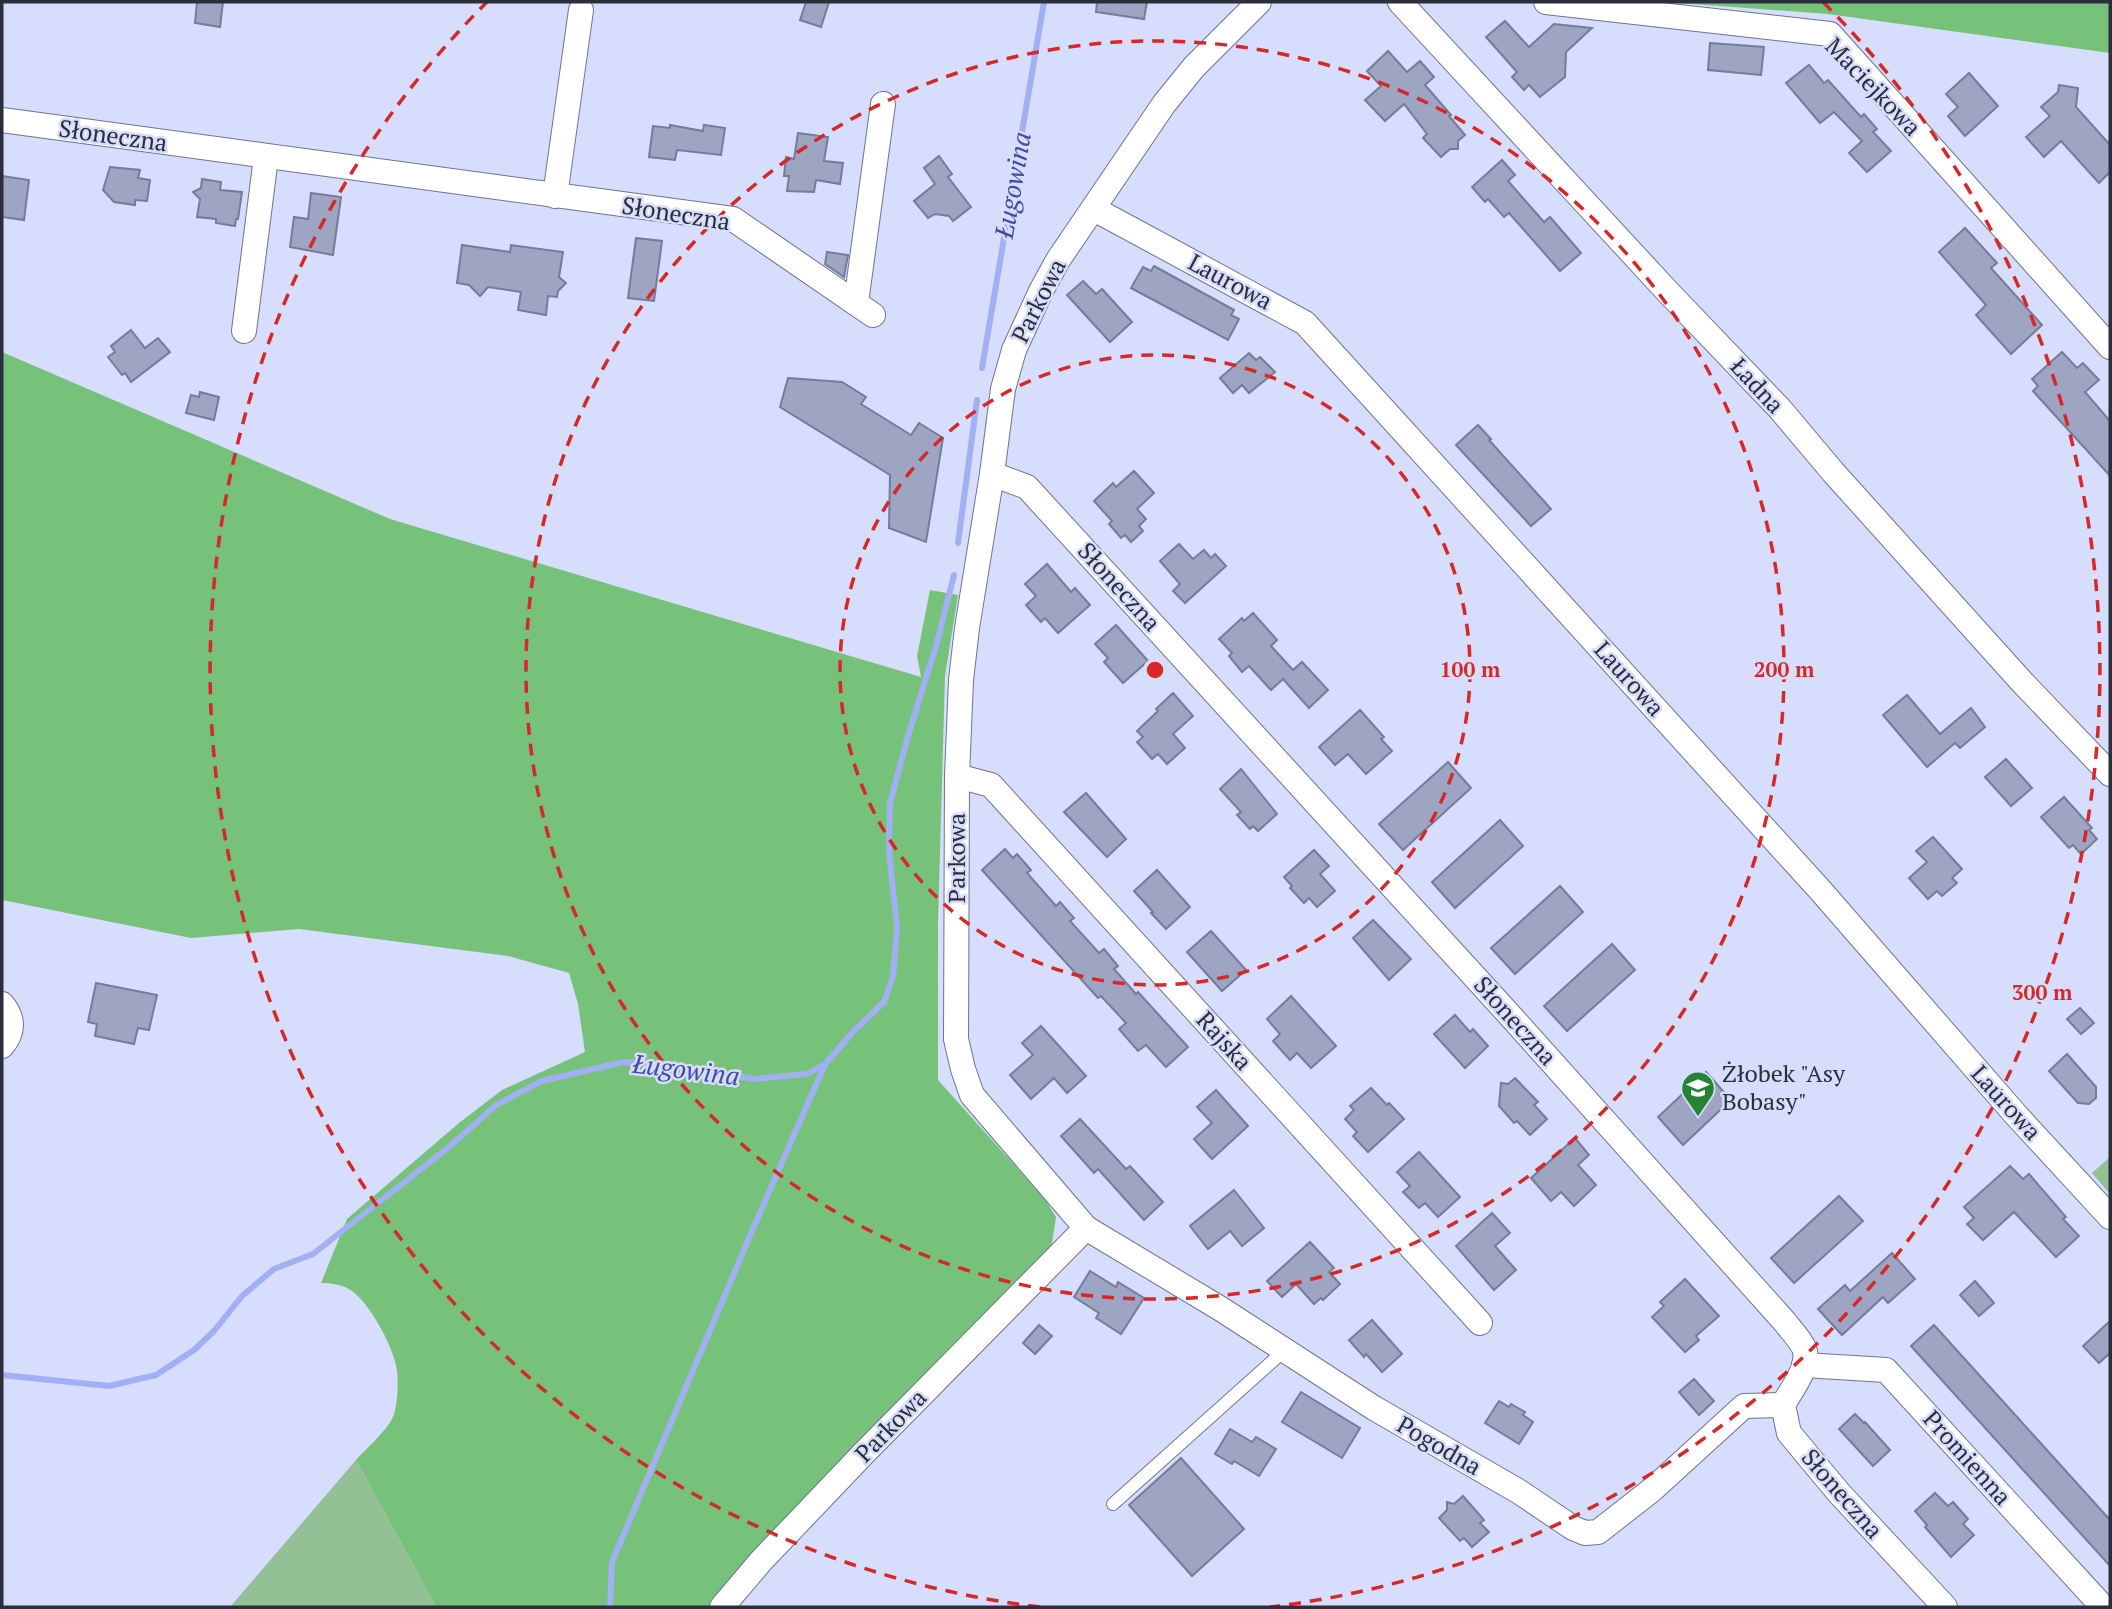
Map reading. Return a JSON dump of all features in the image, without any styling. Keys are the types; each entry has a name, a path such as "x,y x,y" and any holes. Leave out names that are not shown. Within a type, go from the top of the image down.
{"street":[{"name":"Parkowa","path":"722,1607 761,1561 845,1472 1086,1228 972,1095 956,1039 957,776 962,667 1003,388 1014,350 1052,270 1164,104 1194,67 1259,2"},
{"name":"Maciejkowa","path":"1546,2 1830,34 2110,347"},
{"name":"Ładna","path":"1410,5 1667,291 1780,409 1995,652 2110,774"},
{"path":"555,196 581,10"},
{"name":"Słoneczna","path":"2,120 733,219 865,309 883,104"},
{"path":"244,331 266,157"},
{"name":"Laurowa","path":"1094,209 1305,323 1811,880 2016,1115 2110,1217"},
{"name":"Słoneczna","path":"992,474 1027,486 1506,1011 1784,1321 1804,1347 1804,1365"},
{"name":"Rajska","path":"957,776 991,785 1480,1323"},
{"path":"2,1004 9,1015 11,1025 10,1034 2,1045"},
{"name":"Pogodna","path":"1086,1228 1221,1309 1374,1408 1585,1533 1598,1532 1653,1489 1744,1406 1783,1405"},
{"path":"1783,1405 1804,1365"},
{"name":"Promienna","path":"1804,1365 1886,1370 2103,1607"},
{"name":"Słoneczna","path":"1783,1405 1789,1433 1839,1493 1944,1607"}],"lane":[{"path":"1113,1504 1285,1350"}],"green space":[{"path":"1665,2 2110,2 2110,53 1828,14"},
{"path":"2,352 390,519 921,677 917,656 930,590 958,595 945,676 938,924 938,1080 1045,1199 1056,1217 1051,1249 719,1593 710,1607 436,1607 356,1460 392,1419 397,1401 397,1377 390,1346 366,1305 344,1287 321,1283 347,1219 459,1123 502,1090 585,1052 578,1004 569,973 508,956 299,929 191,938 2,900"},
{"path":"2110,1157 2110,1194 2092,1173"},
{"path":"356,1460 436,1607 230,1607"}],"building":[{"path":"197,2 223,2 220,27 195,23"},
{"path":"806,2 829,2 821,27 800,20"},
{"path":"1097,2 1147,2 1144,19 1096,12"},
{"path":"1505,21 1529,47 1554,24 1592,28 1566,52 1565,77 1540,97 1529,85 1524,90 1512,77 1517,72 1486,37"},
{"path":"1710,43 1764,47 1761,75 1708,70"},
{"path":"1388,51 1407,72 1420,61 1434,77 1425,85 1465,135 1458,141 1458,149 1450,149 1441,157 1423,138 1427,134 1404,104 1385,121 1365,100 1381,86 1367,71"},
{"path":"1809,65 1824,83 1828,80 1861,117 1864,114 1877,129 1873,132 1891,151 1867,172 1849,153 1862,141 1834,112 1820,123 1786,83"},
{"path":"1969,73 1998,106 1965,136 1948,116 1958,107 1946,94"},
{"path":"2059,85 2078,88 2076,107 2110,145 2110,172 2099,183 2061,141 2044,157 2026,137 2050,116 2041,107 2058,92"},
{"path":"670,125 703,131 704,125 725,128 721,155 677,150 675,160 649,157 653,126 670,128"},
{"path":"798,133 828,137 824,161 843,163 840,184 816,180 814,192 787,191 789,176 784,176 786,157 794,159"},
{"path":"939,156 952,174 948,177 971,207 953,221 949,216 935,214 928,218 914,201 935,184 924,168"},
{"path":"1502,160 1515,175 1508,181 1544,222 1550,217 1581,253 1560,271 1509,213 1504,217 1488,199 1485,202 1472,187"},
{"path":"110,167 140,170 138,178 150,180 147,201 135,200 135,205 114,202 103,190"},
{"path":"2,176 29,180 24,220 2,217"},
{"path":"202,179 221,182 220,190 242,192 235,226 216,223 216,219 197,217 200,199 193,192 201,188"},
{"path":"311,193 341,197 333,255 290,247 294,217 308,219"},
{"path":"1965,228 1997,263 1991,268 2042,325 2011,354 1976,315 1986,305 1939,252"},
{"path":"636,238 662,241 654,301 628,298"},
{"path":"462,245 510,252 511,245 563,252 559,277 566,283 558,291 557,297 548,296 546,315 518,310 521,292 488,287 480,296 469,285 457,283"},
{"path":"827,252 848,255 844,277 825,264"},
{"path":"1154,266 1234,310 1231,315 1239,319 1228,340 1131,288 1143,267 1151,271"},
{"path":"1083,281 1096,294 1102,289 1132,322 1110,342 1067,295"},
{"path":"131,330 145,348 158,338 170,352 131,382 108,357 115,352 111,346"},
{"path":"2062,352 2077,368 2083,363 2099,380 2085,392 2110,421 2110,476 2033,391 2038,386 2032,379"},
{"path":"1249,353 1256,360 1260,357 1275,372 1249,393 1242,385 1233,393 1220,378"},
{"path":"788,378 842,382 866,397 861,404 911,435 919,423 943,438 926,542 889,528 890,475 780,407"},
{"path":"200,392 219,397 214,420 186,413 191,395 199,397"},
{"path":"1478,425 1551,509 1531,526 1456,445"},
{"path":"1134,471 1154,493 1137,509 1146,519 1139,526 1143,531 1131,542 1125,535 1121,538 1109,524 1112,521 1094,501 1113,483 1116,487"},
{"path":"1179,544 1193,559 1204,550 1211,558 1215,554 1226,566 1185,603 1173,591 1180,584 1160,561"},
{"path":"1047,564 1071,592 1075,588 1090,605 1058,633 1045,618 1041,622 1026,605 1036,596 1025,584"},
{"path":"1253,613 1277,640 1271,646 1293,670 1302,662 1328,690 1309,708 1283,679 1271,690 1249,666 1242,672 1229,656 1232,653 1219,639 1242,618 1244,621"},
{"path":"1116,625 1148,661 1123,683 1104,662 1108,658 1095,644"},
{"path":"1173,693 1193,716 1173,734 1185,748 1167,764 1158,754 1152,759 1137,742 1143,737 1137,731"},
{"path":"1907,695 1940,734 1971,708 1985,727 1960,748 1955,743 1927,767 1883,715"},
{"path":"1360,710 1384,737 1381,739 1392,751 1366,774 1348,754 1335,765 1319,747"},
{"path":"2006,759 2032,788 2011,806 1985,777"},
{"path":"1448,762 1471,788 1403,850 1379,824"},
{"path":"1241,769 1277,814 1258,831 1253,826 1250,829 1237,815 1241,812 1220,789"},
{"path":"1086,793 1126,839 1107,857 1064,812"},
{"path":"2064,797 2092,828 2089,830 2097,839 2081,854 2073,845 2069,848 2041,817"},
{"path":"1500,820 1523,846 1455,908 1432,882"},
{"path":"1933,837 1962,869 1952,878 1957,883 1942,896 1937,891 1928,899 1909,878 1927,862 1916,851"},
{"path":"1005,849 1013,858 1017,854 1031,870 1027,873 1056,906 1060,902 1074,918 1070,921 1099,953 1104,949 1118,966 1114,969 1188,1047 1166,1067 1146,1045 1138,1051 1119,1029 1126,1023 1101,996 1098,998 982,870"},
{"path":"1314,850 1329,866 1320,874 1335,891 1317,907 1309,898 1304,903 1284,877"},
{"path":"1157,870 1190,907 1166,929 1134,891"},
{"path":"1560,886 1583,912 1515,974 1491,948"},
{"path":"1373,920 1411,959 1389,980 1353,938"},
{"path":"1211,931 1246,970 1222,991 1187,952"},
{"path":"1612,944 1635,970 1567,1031 1544,1006"},
{"path":"96,983 157,995 149,1030 138,1028 134,1044 95,1036 97,1024 88,1022"},
{"path":"1291,996 1336,1046 1311,1068 1297,1053 1290,1060 1273,1041 1280,1034 1267,1019"},
{"path":"2080,1008 2094,1023 2081,1034 2067,1019"},
{"path":"1455,1015 1470,1032 1473,1029 1488,1046 1465,1068 1434,1034"},
{"path":"1041,1026 1086,1076 1067,1093 1054,1078 1031,1099 1010,1075 1033,1055 1022,1043"},
{"path":"2067,1054 2096,1087 2096,1098 2089,1104 2078,1103 2049,1071"},
{"path":"1706,1072 1731,1100 1683,1145 1658,1117"},
{"path":"1515,1078 1538,1102 1534,1105 1547,1119 1530,1135 1517,1121 1514,1123 1499,1106 1501,1083 1508,1084"},
{"path":"1371,1088 1404,1119 1368,1152 1353,1136 1357,1132 1345,1119 1354,1110 1350,1106"},
{"path":"1216,1090 1248,1126 1212,1159 1194,1139 1212,1123 1197,1107"},
{"path":"1080,1119 1126,1169 1130,1166 1163,1202 1144,1220 1098,1169 1094,1173 1061,1136"},
{"path":"1575,1138 1589,1155 1578,1165 1596,1185 1574,1206 1561,1192 1551,1201 1531,1178"},
{"path":"1419,1152 1460,1197 1438,1217 1425,1203 1419,1208 1403,1192 1410,1186 1397,1172"},
{"path":"2010,1166 2023,1179 2029,1174 2079,1236 2056,1257 2014,1212 1983,1240 1967,1224 1974,1218 1964,1207"},
{"path":"1234,1190 1264,1228 1242,1246 1230,1231 1208,1249 1190,1226"},
{"path":"1839,1196 1863,1221 1794,1283 1771,1258"},
{"path":"1492,1213 1510,1233 1495,1246 1516,1270 1494,1290 1456,1246"},
{"path":"1310,1242 1334,1268 1329,1272 1340,1284 1323,1300 1321,1298 1314,1304 1296,1284 1282,1297 1267,1281"},
{"path":"1892,1253 1915,1279 1888,1303 1883,1297 1842,1335 1818,1309 1845,1285 1850,1291"},
{"path":"1090,1271 1116,1287 1118,1282 1144,1298 1121,1334 1096,1318 1099,1313 1074,1297"},
{"path":"1685,1279 1719,1316 1696,1336 1699,1340 1685,1352 1652,1317 1664,1306 1660,1302"},
{"path":"1975,1281 1994,1303 1979,1316 1960,1295"},
{"path":"1372,1320 1402,1354 1382,1372 1349,1340"},
{"path":"2110,1321 2110,1353 2099,1363 2083,1346"},
{"path":"1039,1325 1052,1336 1035,1354 1023,1343"},
{"path":"1934,1325 2110,1520 2110,1566 1911,1346"},
{"path":"1694,1379 1714,1401 1699,1415 1679,1392"},
{"path":"1301,1392 1360,1428 1342,1458 1282,1422"},
{"path":"1499,1401 1525,1412 1523,1415 1533,1422 1519,1444 1485,1423"},
{"path":"1855,1414 1890,1450 1873,1466 1839,1429"},
{"path":"1230,1429 1252,1442 1256,1437 1276,1449 1259,1476 1234,1461 1232,1464 1215,1454"},
{"path":"1181,1458 1244,1529 1192,1576 1129,1505"},
{"path":"1935,1493 1948,1506 1953,1502 1968,1519 1963,1524 1974,1535 1951,1557 1915,1511"},
{"path":"1463,1496 1484,1520 1480,1523 1489,1532 1472,1547 1464,1538 1460,1541 1439,1518 1447,1510 1447,1502 1454,1504"}],"waterway":[{"name":"Ługowina","path":"982,368 1044,2"},
{"name":"Ługowina","path":"958,543 977,400"},
{"name":"Ługowina","path":"2,1375 109,1386 156,1375 194,1350 214,1331 242,1296 274,1269 313,1254 449,1147 496,1105 542,1081 623,1062 677,1065 754,1079 807,1074 825,1064 884,1002 893,976 897,927 889,852 890,803 954,575"},
{"path":"610,1607 612,1562 825,1064"}],"place":[{"name":"Żłobek \"Asy Bobasy\"","path":"1698,1118"}]}
